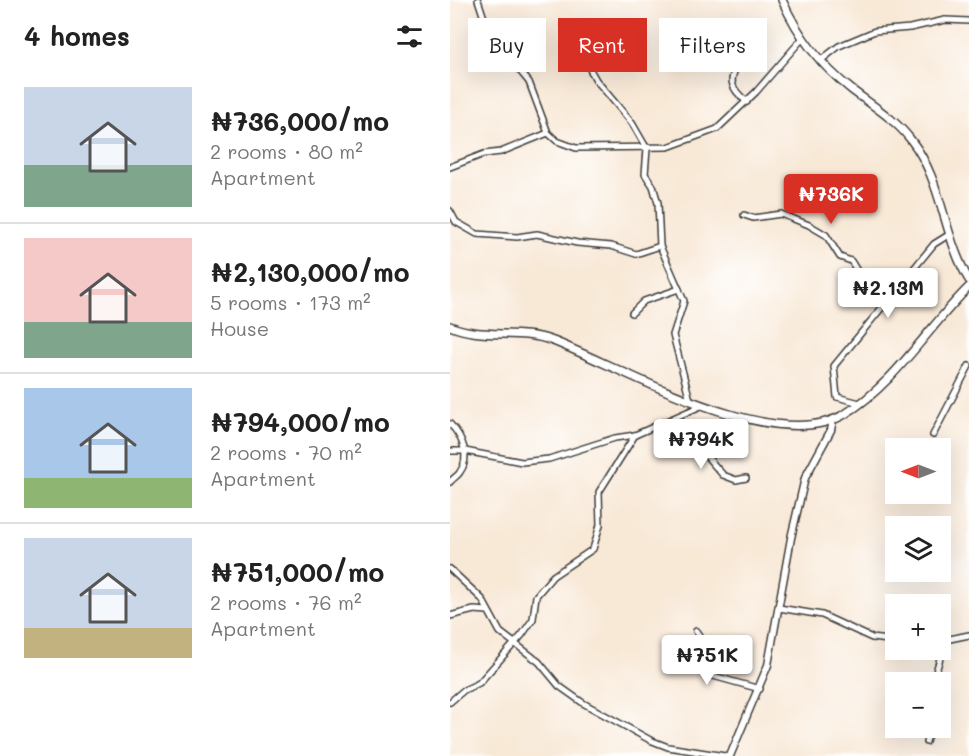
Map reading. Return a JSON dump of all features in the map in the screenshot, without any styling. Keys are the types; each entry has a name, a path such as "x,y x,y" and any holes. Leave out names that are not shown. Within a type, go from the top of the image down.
{"main road":[{"path":"782,0 802,39 820,61 851,89 884,112 913,142 935,187 950,234 969,280"},
{"path":"450,326 480,334 529,335 551,340 648,384 703,405 784,425 811,425 833,420 860,403 887,380 969,287"}],"street":[{"path":"478,0 484,18 502,38 510,59 529,82 548,133 557,141 576,148 668,147 717,129 747,102 802,39"},
{"path":"820,61 839,46 875,31 910,28 945,20 969,21"},
{"path":"591,72 632,123 647,149 645,174 653,186 658,202 660,246 680,289 683,308 673,335 690,400"},
{"path":"733,72 731,83 737,94 747,102"},
{"path":"451,165 484,154 501,152 548,133"},
{"path":"450,211 456,222 477,234 517,237 537,234 577,243 611,246 636,254 660,246"},
{"path":"744,215 753,218 781,214 809,225 826,235 840,257 851,261 859,274 892,292"},
{"path":"860,403 837,397 833,370 892,292 934,244 950,234"},
{"path":"632,313 644,301 680,289"},
{"path":"933,435 969,366"},
{"path":"450,451 465,451 533,462 598,445 615,438 635,435 703,405"},
{"path":"674,419 723,475 736,480 747,478"},
{"path":"730,756 760,689 805,478 831,430 833,420"},
{"path":"450,424 461,439 465,451 462,470 450,482"},
{"path":"450,702 464,690 479,683 531,624 536,596 543,587 568,563 593,549 600,525 599,492 635,435"},
{"path":"450,569 482,599 500,632 512,644 539,662 559,686 650,740 668,747 726,756"},
{"path":"779,608 822,615 872,638 885,640"},
{"path":"450,616 474,610 488,611"},
{"path":"696,631 704,643 710,672 713,676 760,689"},
{"path":"951,639 969,635"},
{"path":"926,742 927,738"}]}
